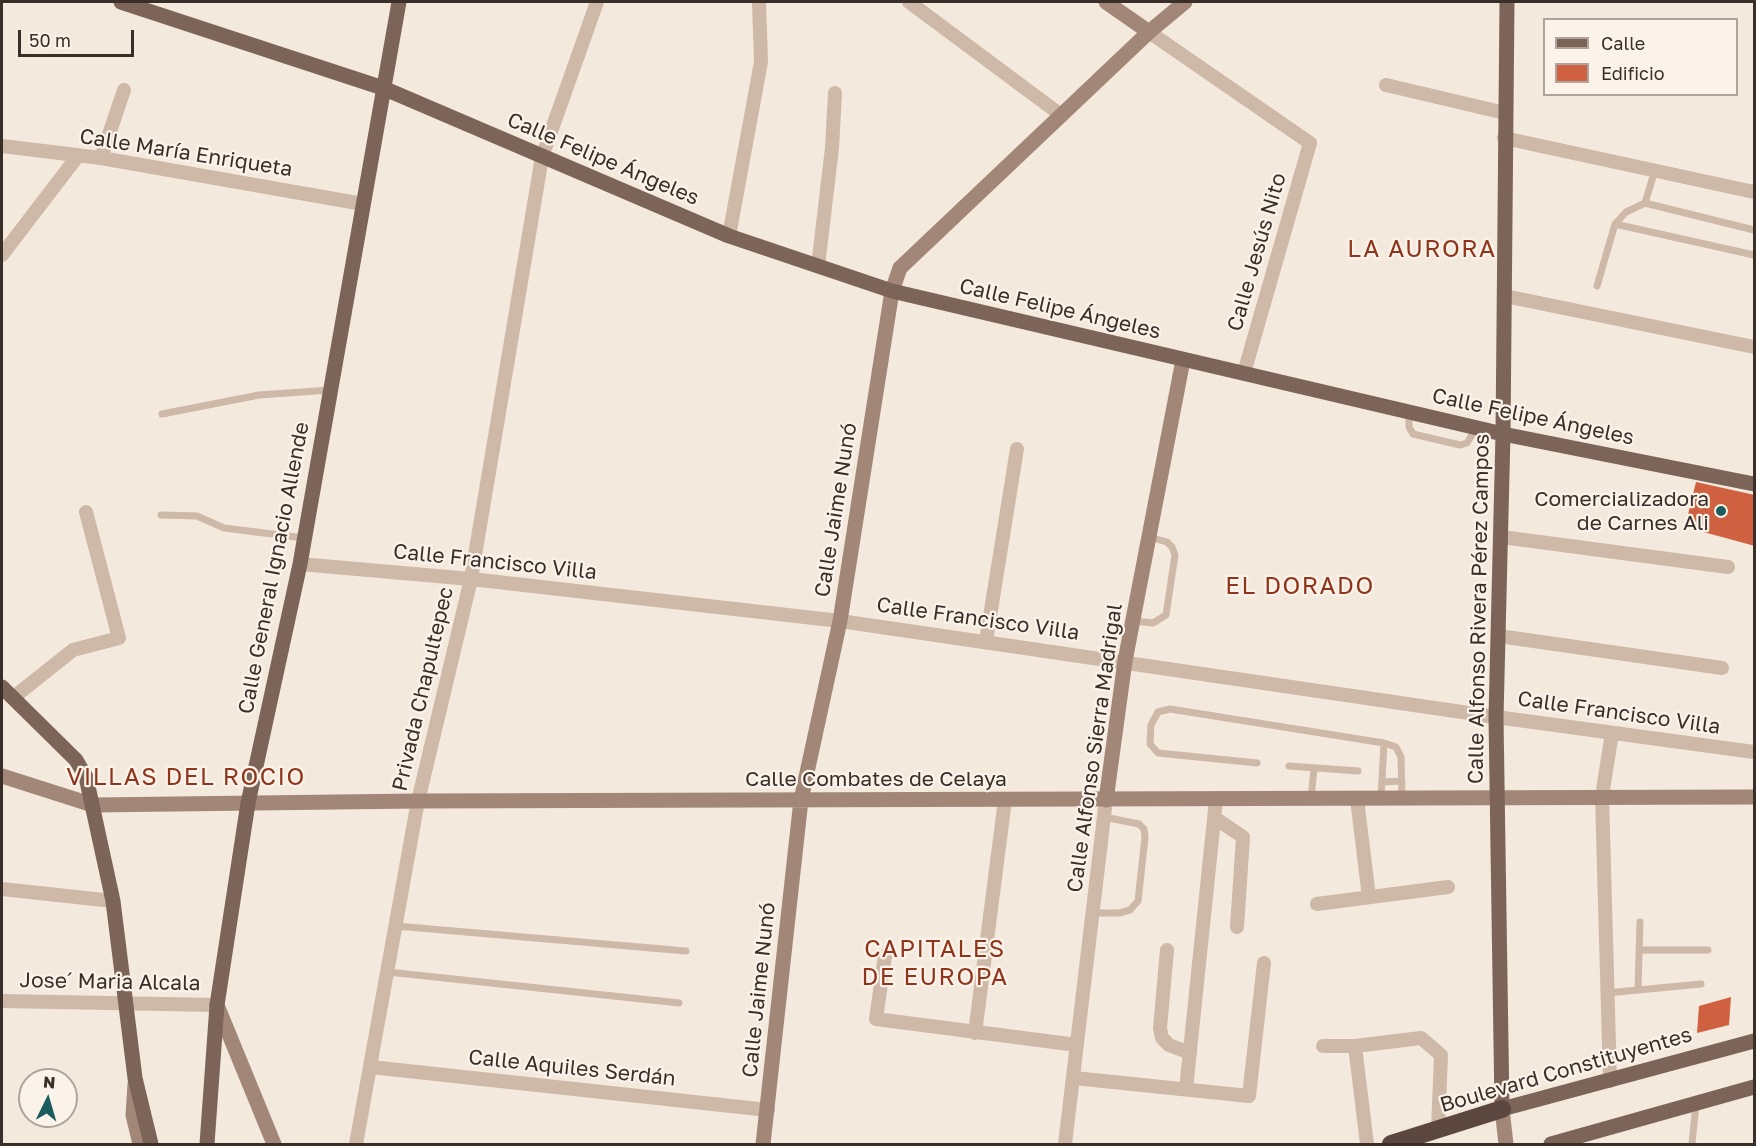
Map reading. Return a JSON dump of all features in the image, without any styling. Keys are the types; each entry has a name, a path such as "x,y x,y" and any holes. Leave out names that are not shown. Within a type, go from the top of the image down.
{"highway":[{"name":"Boulevard Constituyentes","path":"1391,1144 1502,1109"}],"main road":[{"name":"Calle Felipe Ángeles","path":"121,2 383,88 729,236 892,291 1476,428 1755,484"},
{"name":"Calle General Ignacio Allende","path":"207,1144 217,1005 248,803 300,564 399,2"},
{"name":"Calle Alfonso Rivera Pérez Campos","path":"1502,1109 1496,717 1502,537 1507,2"},
{"path":"8,692 76,760 86,777 113,901 135,1078 151,1144"},
{"name":"Boulevard Constituyentes","path":"1502,1109 1755,1041"},
{"path":"1551,1144 1755,1087"}],"street":[{"name":"Privada Chapultepec","path":"356,1144 418,801 471,579 542,157 597,2"},
{"path":"729,236 761,62 759,2"},
{"path":"909,2 1061,115"},
{"path":"1106,2 1149,32"},
{"name":"Calle Jaime Nunó","path":"763,1144 801,800 840,621 892,291 900,268 1149,32 1185,2"},
{"name":"Calle Jesús Nito","path":"1149,32 1310,143 1244,373"},
{"path":"1386,84 1505,113"},
{"path":"101,158 124,90"},
{"path":"818,266 832,148 835,93"},
{"path":"1504,138 1755,192"},
{"name":"Calle María Enriqueta","path":"2,146 77,157 101,158 363,204"},
{"path":"2,255 77,157"},
{"path":"1505,296 1755,347"},
{"name":"Calle Alfonso Sierra Madrigal","path":"1065,1144 1125,661 1183,360"},
{"path":"986,641 1017,449"},
{"path":"8,692 73,650 119,639 86,512"},
{"path":"1502,537 1728,567"},
{"name":"Calle Francisco Villa","path":"300,564 471,579 840,621 1496,717 1755,752"},
{"path":"1499,636 1722,668"},
{"path":"1610,1081 1602,796 1612,733"},
{"name":"Calle Combates de Celaya","path":"2,777 93,806 418,801 1755,797"},
{"path":"1357,799 1369,897"},
{"path":"975,1033 1005,800"},
{"path":"1186,1089 1216,800"},
{"path":"1215,818 1244,837 1237,927"},
{"path":"1317,904 1448,886"},
{"path":"2,889 113,901"},
{"path":"1167,950 1160,1028 1162,1038 1169,1045 1190,1053"},
{"path":"885,956 876,1019 1077,1045"},
{"path":"1074,1078 1249,1095 1264,963"},
{"name":"Jose´ Maria Alcala","path":"2,1001 217,1005"},
{"path":"217,1005 274,1144"},
{"path":"1323,1046 1355,1046 1421,1038 1441,1055 1438,1130"},
{"path":"1355,1046 1367,1144"},
{"name":"Calle Aquiles Serdán","path":"371,1067 768,1110"},
{"path":"135,1078 133,1115 140,1144"},
{"path":"1502,1109 1506,1144"}],"lane":[{"path":"1645,203 1655,170"},
{"path":"1596,286 1615,224 1626,212 1645,203 1755,230"},
{"path":"1615,224 1755,255"},
{"path":"162,414 259,395 330,390"},
{"path":"161,515 197,516 224,528 304,538"},
{"path":"1134,621 1154,623 1166,615 1175,555 1172,547 1167,543 1148,537"},
{"path":"1257,763 1158,753 1150,744 1151,725 1158,712 1170,709 1384,743 1396,747 1401,757 1402,798"},
{"path":"1381,799 1384,743"},
{"path":"1290,766 1358,771"},
{"path":"1311,800 1314,768"},
{"path":"1382,782 1402,782"},
{"path":"1093,913 1119,913 1131,910 1138,901 1143,859 1144,828 1104,817"},
{"path":"1638,989 1640,922"},
{"path":"396,926 686,951"},
{"path":"1639,950 1708,950"},
{"path":"387,972 679,1003"},
{"path":"1607,993 1701,984"},
{"path":"1692,1144 1696,1104"}],"building":[{"name":"Comercializadora de Carnes Ali","path":"1696,482 1755,495 1755,546 1685,527"},
{"path":"1731,997 1729,1025 1697,1033 1699,1006"}],"place":[{"name":"Comercializadora de Carnes Ali","path":"1721,511"}],"district":[{"name":"LA AURORA","path":"1422,249"},
{"name":"EL DORADO","path":"1300,586"},
{"name":"VILLAS DEL ROCIO","path":"186,777"},
{"name":"CAPITALES DE EUROPA","path":"935,963"}]}
